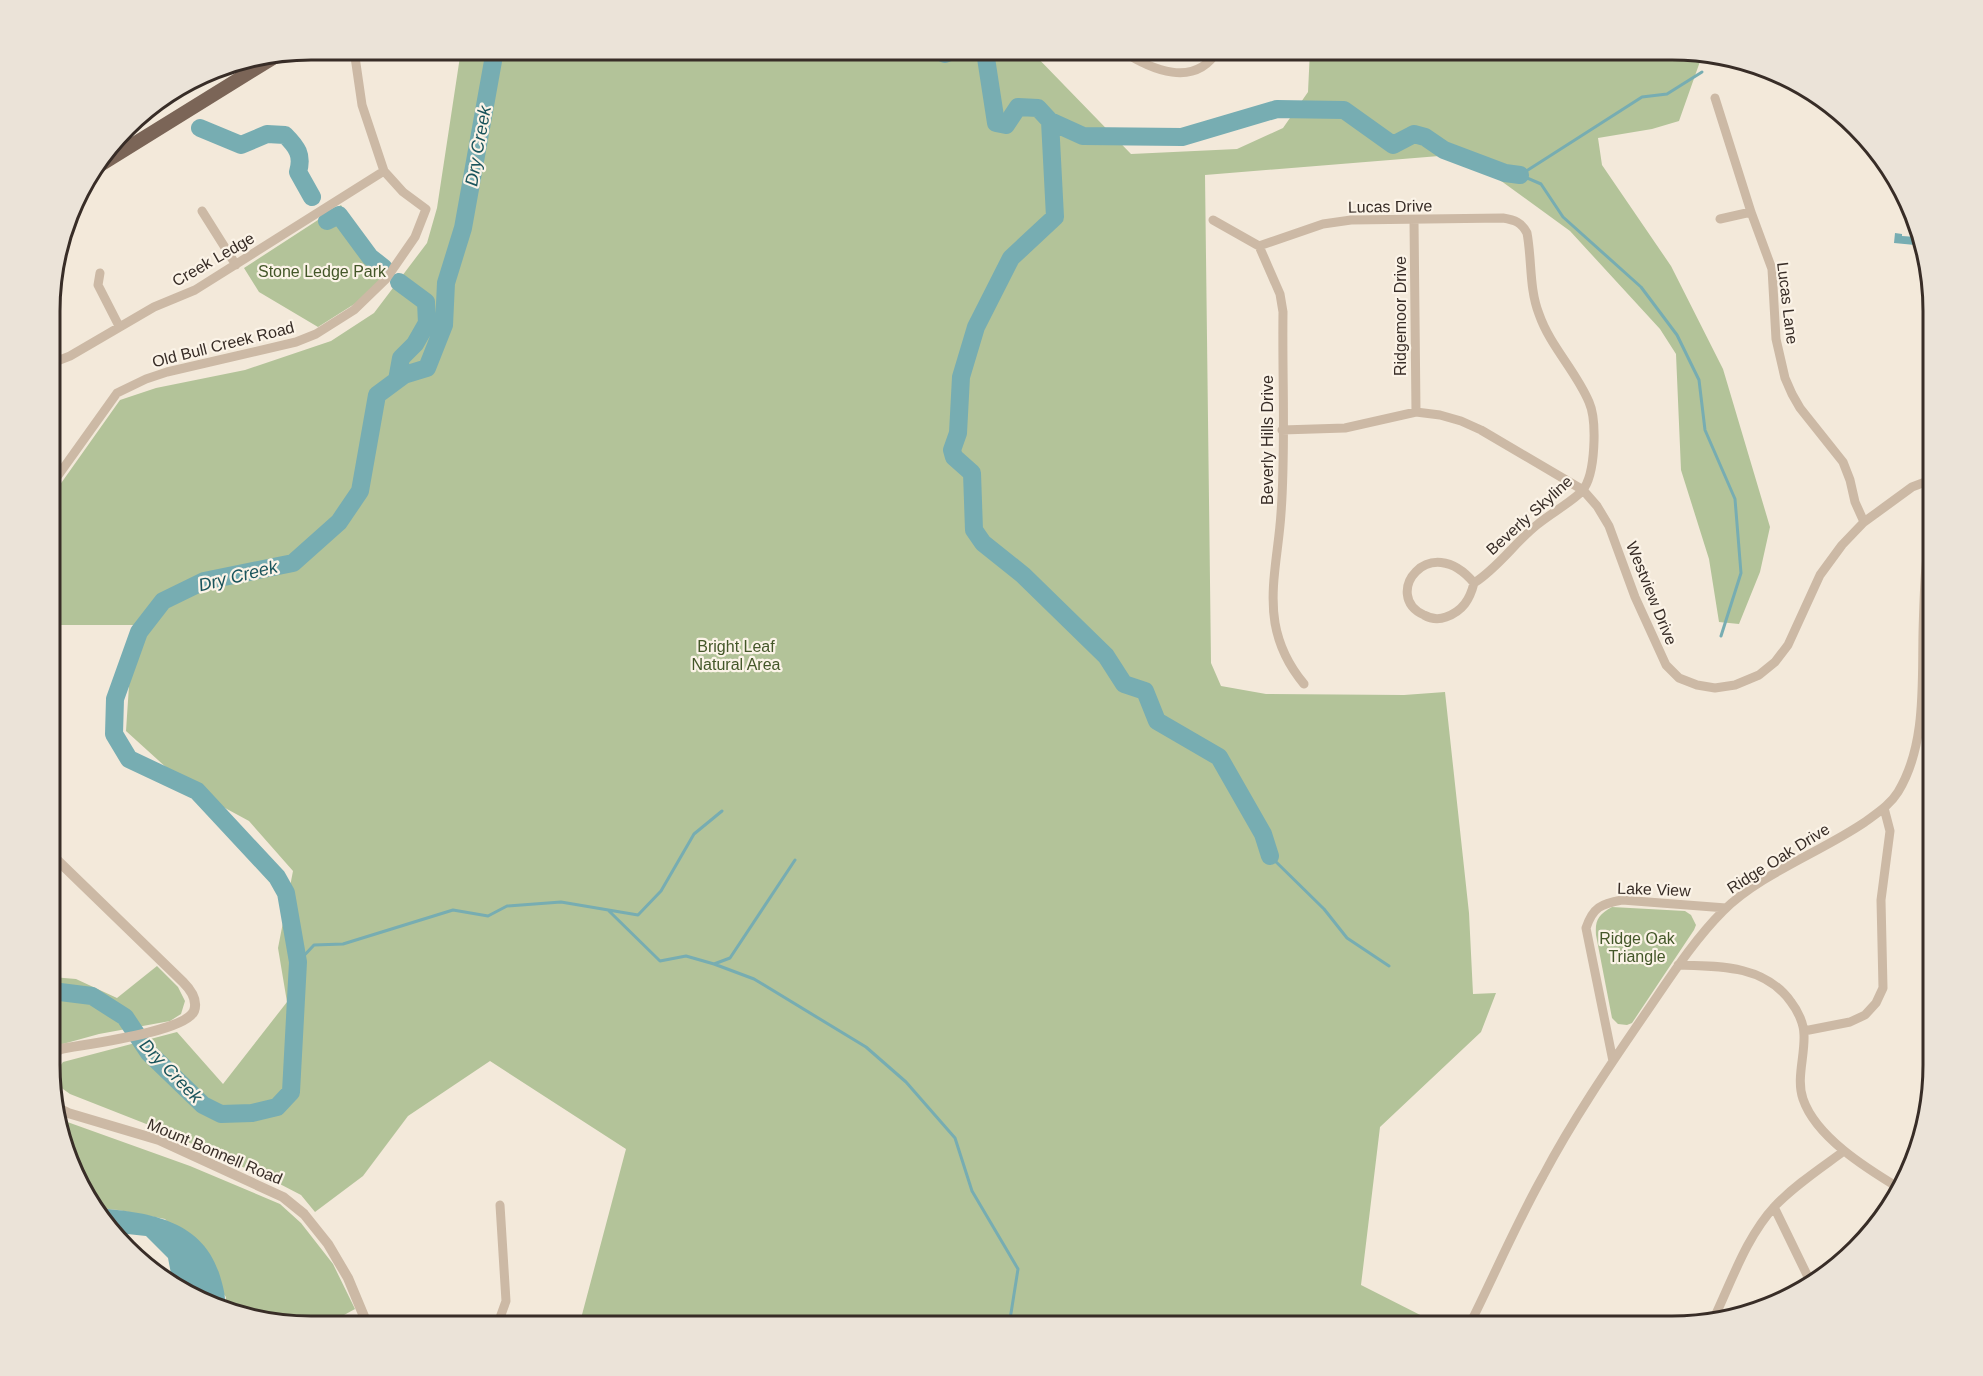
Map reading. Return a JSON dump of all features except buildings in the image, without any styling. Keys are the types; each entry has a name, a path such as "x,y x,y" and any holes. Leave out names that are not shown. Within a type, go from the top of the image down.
{"main road":[{"path":"113,157 263,65"}],"street":[{"path":"355,60 362,105 384,171"},
{"path":"1137,60 1162,70 1179,73 1194,72 1209,64 1212,60"},
{"name":"Lucas Lane","path":"1715,98 1751,212 1772,269 1776,339 1785,378 1800,408 1843,462 1864,522"},
{"name":"Old Bull Creek Road","path":"60,473 117,393 167,372 296,342 316,334 354,310 386,279 415,237 426,208 404,192 384,171"},
{"name":"Creek Ledge","path":"60,360 154,306 195,290 384,171"},
{"path":"202,210 236,266"},
{"path":"1720,219 1751,212"},
{"name":"Lucas Drive","path":"1259,246 1323,224 1352,220 1503,218 1516,220 1523,225"},
{"path":"1213,220 1259,246"},
{"name":"Ridgemoor Drive","path":"1414,220 1416,412"},
{"name":"Beverly Skyline","path":"1474,583 1464,572 1449,562 1434,561 1423,566 1410,577 1406,590 1410,604 1420,614 1433,619 1445,618 1464,607 1471,595 1474,583 1487,574 1537,525 1583,490 1590,471 1594,446 1594,421 1590,402 1538,314 1527,232 1523,225"},
{"name":"Beverly Hills Drive","path":"1259,246 1280,294 1283,312 1281,512 1275,582 1275,623 1292,670 1304,684"},
{"path":"100,273 98,285 119,326"},
{"name":"Westview Drive","path":"1282,430 1345,428 1416,412 1440,414 1461,421 1583,490 1597,506 1609,526 1635,597 1666,665 1679,678 1697,685 1715,688 1735,685 1759,675 1775,662 1788,645 1820,575 1842,545 1864,522 1912,487 1923,483"},
{"name":"Ridge Oak Drive","path":"1474,1316 1543,1176 1613,1061 1678,965 1726,908 1751,888 1852,831 1884,808 1897,793 1909,767 1921,719 1923,694"},
{"path":"1804,1032 1850,1022 1865,1015 1876,1004 1883,988 1881,900 1890,831 1884,808"},
{"path":"60,863 191,990 195,1004 194,1011 189,1018 180,1023 145,1033 60,1050"},
{"name":"Lake View","path":"1613,1061 1586,928 1595,909 1622,900 1726,908"},
{"path":"1678,965 1731,968 1752,972 1773,983 1787,996 1797,1010 1804,1032 1805,1053 1800,1080 1802,1097 1809,1113 1844,1150 1893,1184"},
{"name":"Mount Bonnell Road","path":"64,1111 159,1140 282,1197 304,1214 328,1244 348,1278 364,1316"},
{"path":"1717,1312 1751,1239 1774,1207 1793,1189 1844,1150"},
{"path":"500,1204 506,1301 501,1316"},
{"path":"1774,1207 1808,1276"}],"green space":[{"name":"Bright Leaf Natural Area","path":"459,60 1040,60 1131,154 1237,149 1283,128 1308,92 1310,60 1700,62 1679,121 1652,129 1598,138 1602,165 1671,266 1723,369 1770,527 1760,572 1739,624 1719,622 1709,559 1681,470 1676,354 1660,329 1570,231 1464,154 1205,175 1211,663 1221,686 1266,694 1404,695 1445,692 1469,913 1473,994 1496,993 1481,1032 1380,1127 1361,1285 1422,1316 582,1316 626,1149 490,1061 408,1116 363,1176 315,1212 301,1195 276,1182 159,1129 70,1094 61,1088 60,1066 63,1062 177,1032 223,1084 287,1002 278,948 293,871 249,821 190,789 126,731 133,625 60,625 60,485 120,400 156,388 245,370 331,341 374,313 427,243 437,208"},
{"name":"Stone Ledge Park","path":"341,205 384,276 356,303 318,327 259,292 244,268"},
{"name":"Ridge Oak Triangle","path":"1612,907 1685,911 1691,915 1696,925 1632,1023 1627,1025 1618,1024 1612,1018 1596,935 1598,918"},
{"path":"157,966 178,987 185,1001 181,1014 170,1021 99,1034 60,1045 60,978 76,979 117,998"},
{"path":"67,1122 190,1166 280,1204 301,1223 333,1264 355,1309 342,1316 311,1316 278,1314 226,1301 226,1297 165,1219 105,1209 102,1204 79,1161"}],"water":[{"path":"1895,233 1912,237 1914,245 1894,243"},
{"path":"106,1209 153,1216 187,1230 201,1242 212,1257 223,1285 225,1301 171,1273 168,1258 146,1236 126,1234"}],"waterway":[{"name":"Dry Creek","path":"60,992 92,996 125,1017 149,1053 203,1105 221,1114 252,1113 277,1107 291,1092 298,962 286,893 277,877 197,791 129,759 114,734 115,699 139,632 163,601 204,581 293,563 339,522 360,491 377,395 404,375 427,368 444,325 446,283 463,228 493,60"},
{"path":"986,60 996,123 1006,125 1018,107 1038,108 1050,121 1083,136 1182,137 1277,109 1344,110 1393,145 1414,134 1425,137 1444,150 1505,173 1520,175"},
{"path":"1520,175 1642,97 1667,94 1702,72"},
{"path":"1050,121 1055,217 1011,258 976,327 961,377 958,433 952,450 954,457 972,473 974,530 983,543 1023,575 1106,656 1124,684 1145,691 1157,721 1219,757 1263,834 1270,856"},
{"path":"200,128 241,145 267,134 285,135 298,152 300,161 298,172 312,197"},
{"path":"1520,175 1541,184 1563,217 1641,287 1677,335 1699,380 1705,430 1735,499 1741,573 1721,636"},
{"path":"327,221 339,215 370,257 384,268"},
{"path":"397,380 401,358 415,344 427,323 426,302 399,282"},
{"path":"298,962 314,945 343,944 453,910 488,916 507,906 561,902 638,915 661,891 694,834 722,811"},
{"path":"1270,856 1324,909 1347,938 1389,966"},
{"path":"609,911 660,961 686,956 714,964 730,958 795,860"},
{"path":"714,964 754,979 866,1047 906,1082 955,1138 972,1191 1018,1269 1011,1316"}]}
